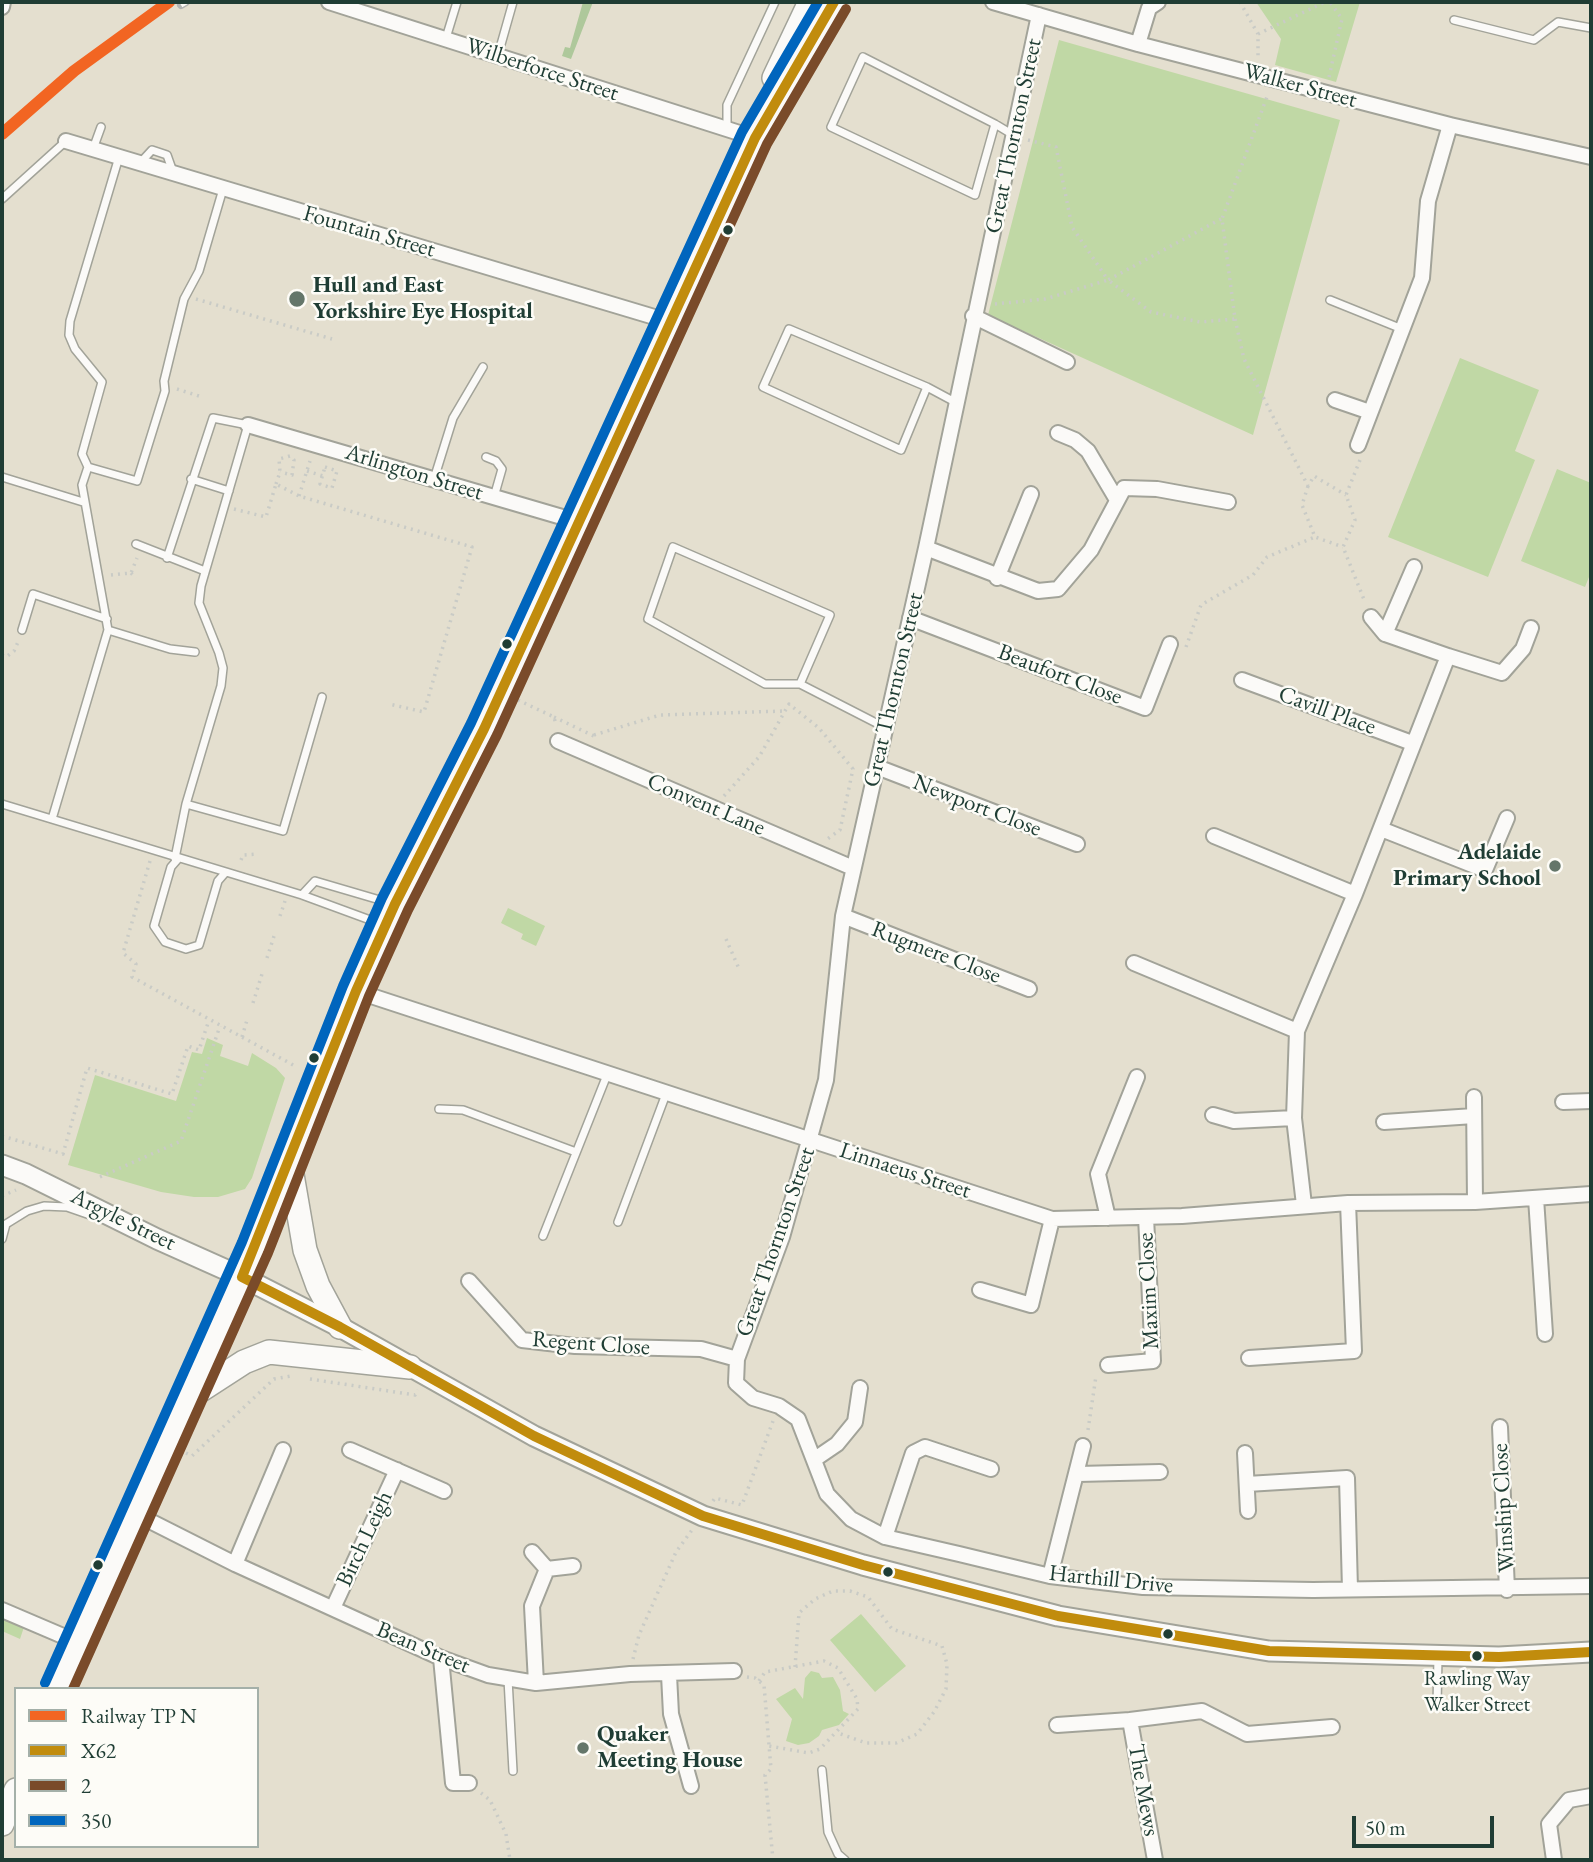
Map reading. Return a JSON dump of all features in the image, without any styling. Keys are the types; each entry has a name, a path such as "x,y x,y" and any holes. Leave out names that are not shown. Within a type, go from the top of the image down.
{"main road":[{"path":"755,138 760,109 810,2"},
{"path":"59,1687 242,1277 356,991 394,904 501,692 755,138 834,2"},
{"path":"289,1160 305,1250 318,1286 340,1327"},
{"path":"190,1397 244,1362 269,1352 419,1372"},
{"path":"2,1824 14,1795"}],"street":[{"path":"2,7 3,2"},
{"name":"Wilberforce Street","path":"329,2 755,138"},
{"name":"Walker Street","path":"993,2 1012,4 1039,15 1138,44 1326,93 1591,157"},
{"path":"1138,44 1149,8 1158,2"},
{"name":"Great Thornton Street","path":"737,1359 782,1237 826,1080 842,916 1016,137 1039,15"},
{"path":"1358,445 1422,278 1428,201 1450,125"},
{"name":"Fountain Street","path":"66,141 671,322"},
{"path":"975,311 1067,362"},
{"path":"1335,400 1370,412"},
{"name":"Arlington Street","path":"248,425 579,522"},
{"path":"1058,433 1075,440 1088,451 1116,500"},
{"path":"926,548 997,578 1038,591 1058,589 1091,550 1124,488 1157,489 1228,502"},
{"path":"997,578 1031,494"},
{"path":"1385,634 1414,567"},
{"path":"1371,617 1385,634 1502,673 1523,649 1531,628"},
{"name":"Beaufort Close","path":"910,618 1145,708 1170,644"},
{"path":"1304,1205 1294,1118 1297,1031 1355,894 1448,656"},
{"name":"Cavill Place","path":"1242,680 1412,743"},
{"name":"Convent Lane","path":"558,741 853,868"},
{"name":"Newport Close","path":"877,767 1077,844"},
{"path":"1381,829 1485,870 1507,818"},
{"path":"1214,836 1355,894"},
{"name":"Rugmere Close","path":"842,916 1029,989"},
{"path":"1134,963 1297,1031"},
{"name":"Linnaeus Street","path":"356,991 1052,1219 1146,1217 1348,1203 1475,1202 1591,1194"},
{"path":"1108,1218 1098,1174 1137,1077"},
{"path":"1474,1097 1475,1202"},
{"path":"1563,1102 1591,1101"},
{"path":"1213,1115 1234,1121 1294,1118"},
{"path":"1384,1122 1474,1115"},
{"name":"Argyle Street","path":"2,1165 242,1277 340,1327 534,1436 703,1516 863,1565 1058,1616 1269,1651 1499,1657 1591,1652"},
{"path":"1536,1198 1545,1334"},
{"path":"1249,1358 1354,1351 1348,1203"},
{"name":"Maxim Close","path":"1108,1365 1153,1361 1146,1217"},
{"path":"981,1290 1031,1305 1052,1219"},
{"name":"Regent Close","path":"469,1281 522,1340 575,1346 701,1349 737,1359"},
{"name":"Harthill Drive","path":"737,1359 736,1382 753,1398 779,1406 798,1419 827,1494 851,1519 885,1536 1050,1576 1143,1587 1507,1590 1591,1587"},
{"path":"815,1459 837,1444 855,1422 860,1388"},
{"name":"Winship Close","path":"1500,1427 1507,1590"},
{"path":"1050,1576 1083,1446"},
{"path":"885,1536 912,1453 925,1447 991,1469"},
{"path":"235,1564 283,1450"},
{"name":"Birch Leigh","path":"351,1450 444,1492"},
{"path":"1245,1453 1248,1511"},
{"name":"Birch Leigh","path":"333,1608 397,1470"},
{"path":"1078,1474 1160,1472"},
{"path":"1247,1484 1347,1478 1350,1589"},
{"name":"Bean Street","path":"136,1514 235,1564 440,1658 488,1675 536,1683 630,1674 670,1675 734,1671"},
{"path":"532,1552 547,1569"},
{"path":"547,1569 573,1566"},
{"path":"536,1683 532,1606 547,1569"},
{"path":"2,1610 77,1642"},
{"path":"440,1658 453,1783 469,1783"},
{"path":"670,1675 671,1714 691,1786"},
{"name":"The Mews","path":"1057,1725 1202,1711 1247,1734 1332,1727"},
{"name":"The Mews","path":"1130,1720 1155,1860"},
{"path":"1553,1860 1549,1824 1569,1800 1591,1796"}],"lane":[{"path":"446,38 457,2"},
{"path":"498,55 513,2"},
{"path":"727,129 727,105 775,2"},
{"path":"1454,20 1534,40 1558,22 1591,28"},
{"path":"995,124 975,195 831,127 863,57 995,124 1016,137"},
{"path":"93,149 102,127"},
{"path":"2,199 66,141"},
{"path":"52,819 108,630 82,485 88,467 82,454 102,382 75,349 69,328 119,157"},
{"path":"88,467 137,481 165,391 184,299 199,271 223,189"},
{"path":"1330,300 1402,329"},
{"path":"927,387 901,450 762,387 789,329 927,387 955,402"},
{"path":"434,479 453,418 483,367"},
{"path":"167,558 213,418 248,425 205,572 199,603 219,653 222,677 186,804 176,858 154,926 164,942 186,949 199,945 218,881 225,873"},
{"path":"486,457 496,461 502,469 494,497"},
{"path":"2,477 83,502"},
{"path":"191,480 229,491"},
{"path":"136,544 205,572"},
{"path":"800,684 831,615 673,547 648,619 765,684 800,684 884,727"},
{"path":"22,630 33,594 107,619"},
{"path":"108,630 170,649 195,652"},
{"path":"186,804 283,831 322,698"},
{"path":"2,804 302,895 385,926"},
{"path":"302,895 315,881 394,904"},
{"path":"543,1236 607,1075"},
{"path":"618,1222 666,1094"},
{"path":"439,1110 463,1110 576,1152"},
{"path":"2,1239 4,1223 44,1206 67,1207 156,1239"},
{"path":"1437,1706 1438,1655"},
{"path":"508,1679 513,1771"},
{"path":"822,1770 828,1832 838,1854 845,1860"}],"path":[{"path":"1240,2 1258,34 1258,75"},
{"path":"1258,34 1327,2 1342,19 1326,93"},
{"path":"1273,79 1222,219 1244,359 1308,486"},
{"path":"1016,137 1056,147 1072,227 1108,280 1151,312 1200,322 1236,319"},
{"path":"975,311 1045,299 1108,280 1222,219"},
{"path":"184,299 197,299 332,339"},
{"path":"165,391 173,388 202,397"},
{"path":"1346,495 1361,456 1358,445"},
{"path":"246,512 266,517 280,472 279,459 290,456 294,460 292,475"},
{"path":"299,496 310,461"},
{"path":"325,467 337,471 332,488 320,484 323,476 325,467"},
{"path":"307,471 323,476"},
{"path":"280,472 304,480"},
{"path":"1315,537 1302,505 1314,476 1346,495 1355,520 1343,547 1371,617"},
{"path":"276,484 299,496 472,547 424,712 389,704"},
{"path":"1164,660 1185,651 1201,605 1253,575 1267,557 1315,537 1343,547"},
{"path":"131,573 137,558 136,544"},
{"path":"111,575 131,573"},
{"path":"131,573 136,578"},
{"path":"2,655 14,651 22,630"},
{"path":"501,692 554,717 558,741"},
{"path":"724,796 759,757 789,704 819,728 853,769 840,830 826,840 813,835"},
{"path":"593,736 660,715 785,711"},
{"path":"712,791 736,801"},
{"path":"241,860 243,855 257,854"},
{"path":"150,861 123,953 135,964 132,977 295,1066"},
{"path":"281,916 286,899"},
{"path":"267,958 275,933"},
{"path":"726,939 740,971"},
{"path":"253,1003 262,974"},
{"path":"2,1131 37,1147 62,1154 87,1068 172,1094 188,1046 200,1050 209,1020"},
{"path":"242,1037 247,1020"},
{"path":"100,1177 181,1141 220,1026"},
{"path":"33,1157 37,1147"},
{"path":"167,1446 192,1456 274,1379 294,1376 296,1356"},
{"path":"1083,1446 1093,1412 1096,1374 1108,1365"},
{"path":"306,1378 415,1395 419,1372"},
{"path":"795,1667 799,1613 815,1599 833,1591 850,1591 868,1597 892,1629 942,1646 947,1664 946,1689 934,1712 917,1734 896,1743 866,1743 838,1733"},
{"path":"759,1681 765,1672 824,1661 838,1668 852,1689 858,1709 838,1733 809,1754 769,1746"},
{"path":"734,1671 764,1685 771,1769 765,1775 773,1860"},
{"path":"469,1783 490,1800 506,1834 510,1860"}],"green space":[{"path":"583,2 593,2 571,59 562,56 565,47 570,48"},
{"path":"1256,2 1360,2 1336,82 1275,65 1281,39"},
{"path":"1059,40 1340,120 1253,435 988,315"},
{"path":"1460,358 1539,390 1515,451 1535,460 1488,577 1388,537"},
{"path":"1557,469 1591,483 1591,572 1585,587 1521,561"},
{"path":"508,908 545,926 536,946 521,939 523,934 501,923"},
{"path":"207,1038 223,1045 220,1056 248,1066 252,1053 276,1068 285,1078 252,1178 245,1189 218,1197 194,1197 161,1192 68,1165 95,1075 176,1101 192,1052 202,1054"},
{"path":"861,1614 906,1666 875,1692 830,1640"},
{"path":"2,1618 24,1627 20,1639 2,1631"},
{"path":"811,1671 819,1673 822,1678 833,1677 840,1690 843,1711 849,1714 839,1725 822,1730 819,1736 809,1743 798,1745 786,1741 792,1719 776,1699 795,1688 803,1699 805,1678"}],"railway":[{"path":"181,5 186,2"}],"transit line":[{"path":"2,134 74,71 169,2"},
{"name":"350","path":"45,1683 242,1242 343,986 382,898 471,723 742,132 818,2"},
{"name":"X62","path":"834,2 755,138 484,729 395,904 356,991 242,1277 340,1327 534,1436 703,1516 863,1565 1058,1616 1269,1651 1499,1657 1591,1652"},
{"name":"2","path":"74,1687 268,1253 369,996 408,910 497,735 767,144 846,9"}],"place":[{"name":"Hull and East Yorkshire Eye Hospital","path":"297,299"},
{"name":"Adelaide Primary School","path":"1555,866"},
{"name":"Rawling Way Walker Street","path":"1477,1656"},
{"name":"Quaker Meeting House","path":"583,1748"}]}
